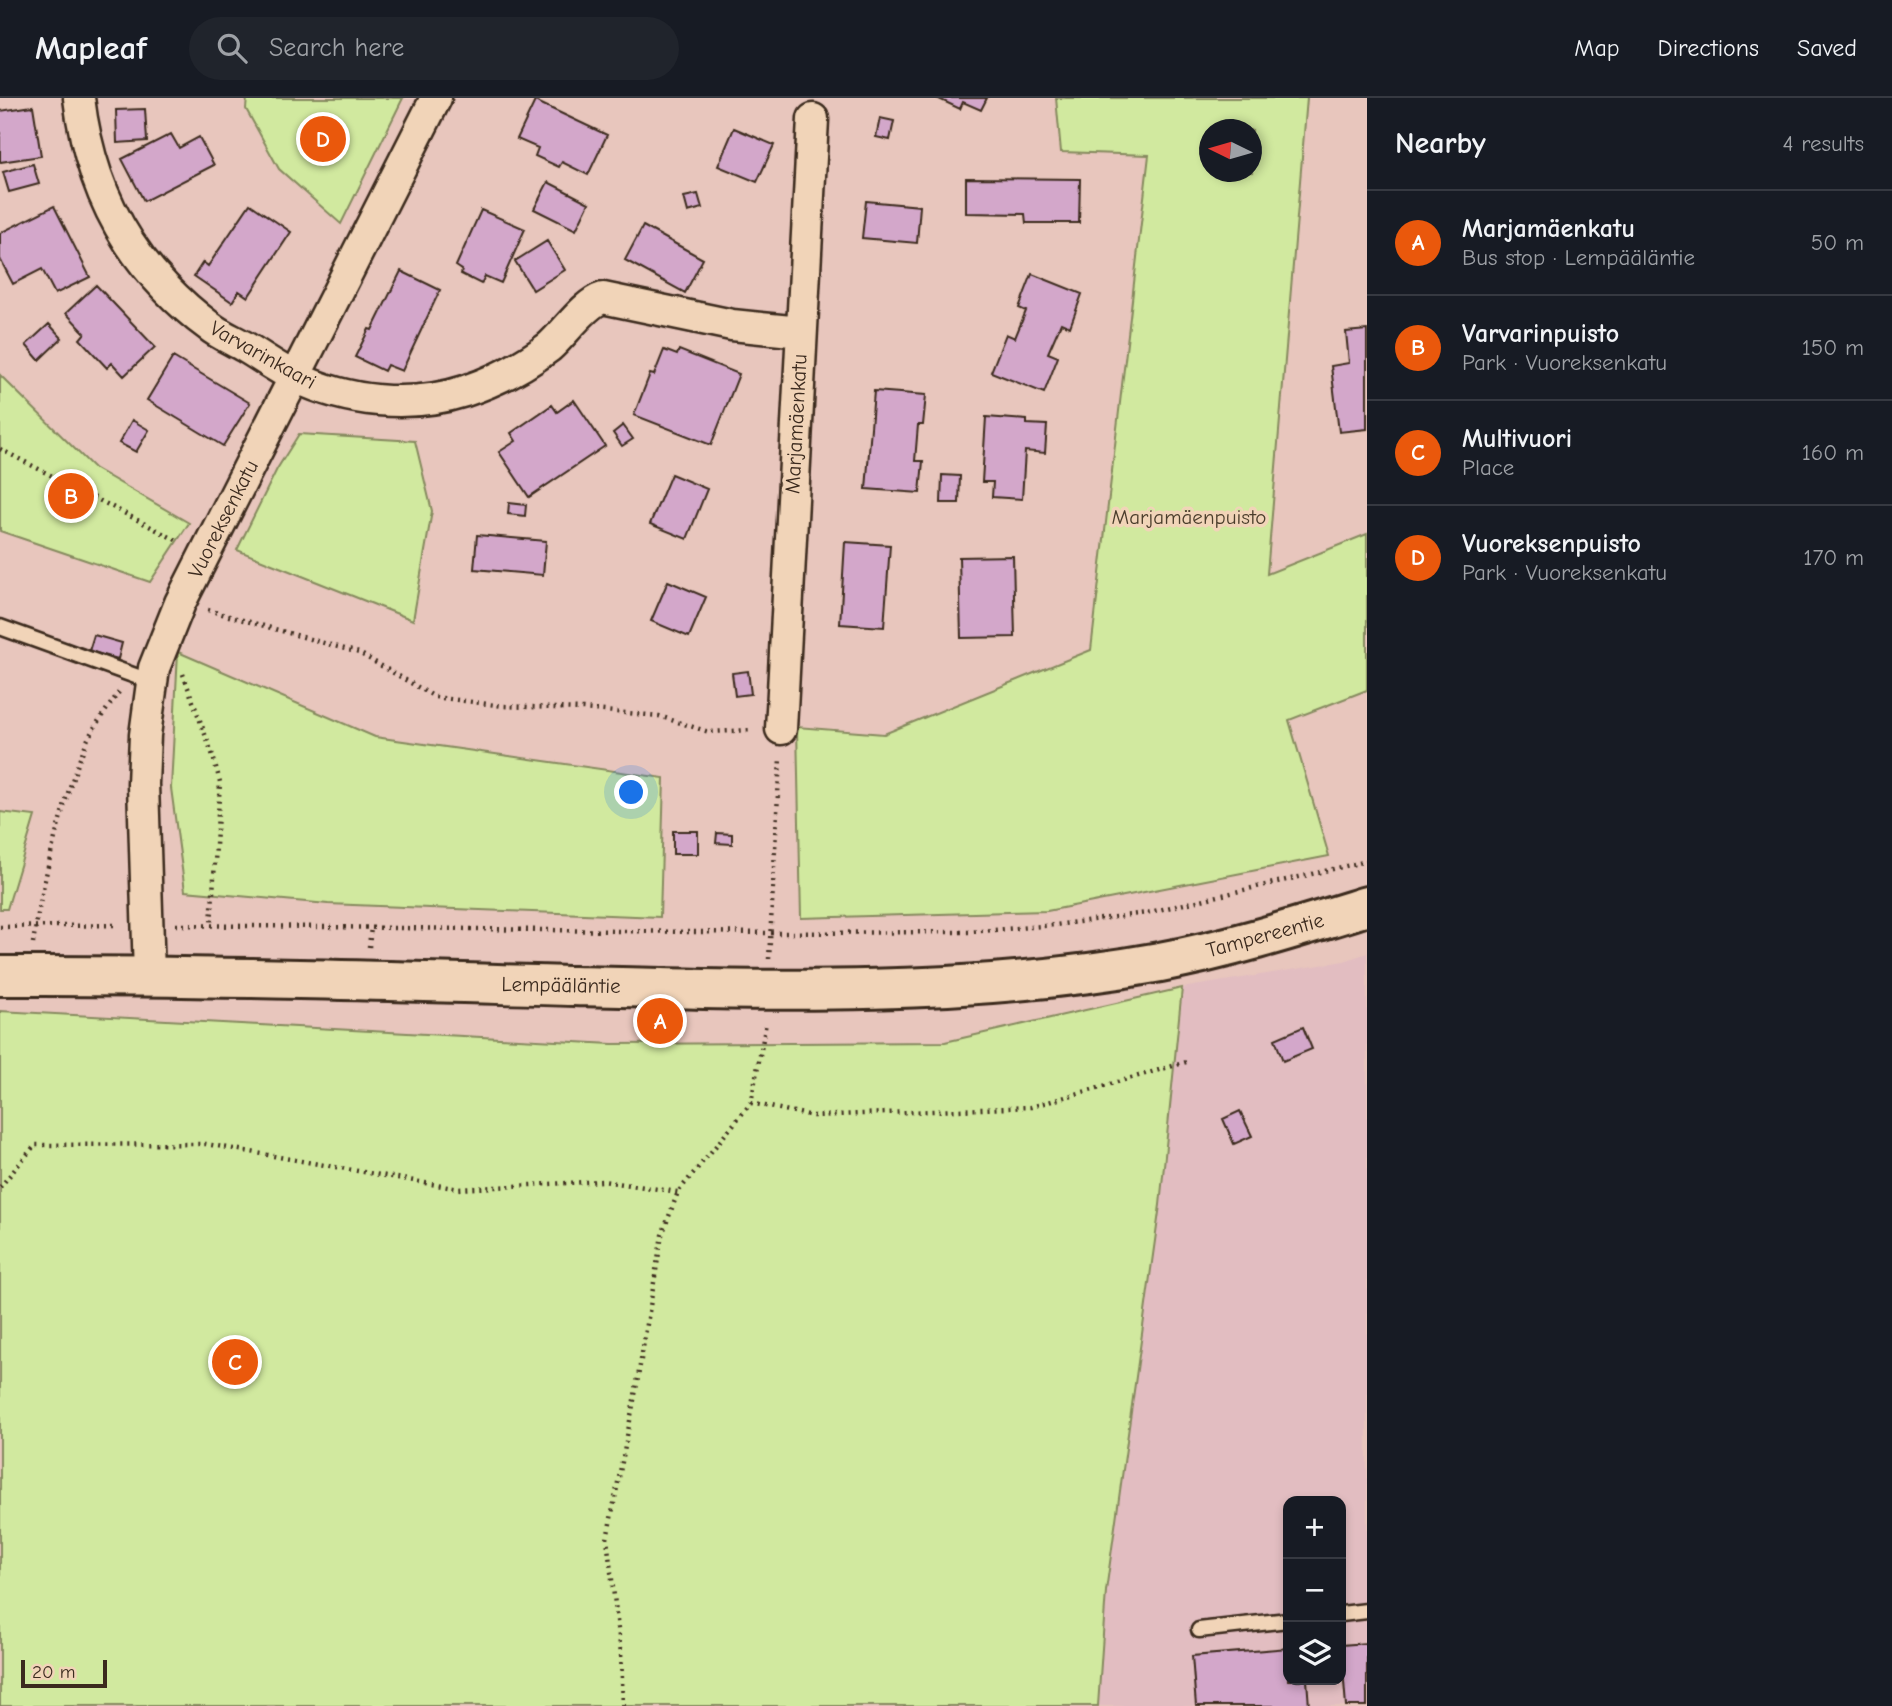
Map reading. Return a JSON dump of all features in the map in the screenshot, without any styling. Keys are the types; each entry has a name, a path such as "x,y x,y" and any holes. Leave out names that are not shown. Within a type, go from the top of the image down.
{"main road":[{"name":"Tampereentie","path":"1162,962 1218,949 1367,906"},
{"name":"Lempääläntie","path":"0,976 149,975 656,988 946,986 1028,980 1162,962"}],"street":[{"name":"Varvarinkaari","path":"79,98 84,130 98,178 130,243 155,275 210,327 295,377 334,393 360,399 389,401 429,399 463,392 495,380 522,365 549,346 575,322 587,305 603,298 732,325 801,332"},
{"name":"Vuoreksenkatu","path":"149,975 143,784 145,735 152,682 162,644 180,603 436,98"},
{"name":"Marjamäenkatu","path":"781,729 813,120"}],"lane":[{"path":"0,627 152,682"},
{"path":"1346,1613 1367,1611"},
{"path":"1199,1630 1283,1621"}],"path":[{"path":"0,449 187,546"},
{"path":"180,603 359,653 435,696 503,706 583,709 659,716 709,732 781,729 769,933"},
{"path":"162,644 174,649 220,782 211,925"},
{"path":"0,927 149,924 769,933 969,932 1055,925 1146,913 1367,861"},
{"path":"369,952 371,928"},
{"path":"623,1706 621,1653 607,1539 662,1235 678,1192 751,1103 766,1021"},
{"path":"751,1103 813,1116 1031,1107 1190,1061"},
{"path":"0,1187 35,1145 206,1144 459,1188 603,1181 678,1192"}],"shaded area":[{"path":"1367,953 1367,1706 1098,1706 1106,1591 1160,1205 1182,988 1344,961"}],"green space":[{"path":"247,98 403,98 341,224 279,169 246,109"},
{"name":"Marjamäenpuisto","path":"1056,98 1307,98 1267,574 1367,534 1367,690 1289,720 1329,856 1047,911 801,918 797,727 884,734 1091,650 1149,155 1061,152"},
{"path":"0,375 94,468 189,523 150,582 0,531"},
{"path":"299,434 415,441 432,511 413,620 237,550 277,469"},
{"path":"178,652 375,737 664,778 660,917 328,904 185,891 171,788"},
{"path":"0,812 35,816 7,909 0,909"},
{"path":"1182,988 1160,1205 1106,1591 1098,1706 0,1706 0,1011 612,1044 945,1042"}],"building":[{"path":"937,98 987,98 981,110 963,102 960,109"},
{"path":"535,101 607,135 588,175 562,162 559,167 535,156 538,148 517,139"},
{"path":"33,106 41,156 0,162 0,111"},
{"path":"145,109 147,141 117,143 116,110"},
{"path":"880,118 894,121 890,140 876,137"},
{"path":"734,128 774,145 757,182 718,166"},
{"path":"171,134 179,148 199,137 214,165 144,201 122,159"},
{"path":"33,164 39,184 9,192 3,172"},
{"path":"966,178 1080,179 1079,223 1026,223 1025,214 966,213"},
{"path":"548,182 589,203 576,230 534,209"},
{"path":"698,194 702,208 688,212 684,197"},
{"path":"866,201 920,206 917,243 862,238"},
{"path":"250,204 291,232 248,297 239,291 232,302 194,276 203,262 208,266"},
{"path":"54,206 90,277 55,294 42,269 13,284 0,259 0,233"},
{"path":"481,210 525,229 501,283 485,276 481,284 461,274 462,270 456,266"},
{"path":"643,226 703,259 685,293 625,260"},
{"path":"547,241 565,270 533,290 515,261"},
{"path":"401,271 440,290 402,371 387,365 384,371 355,357 369,329 372,330"},
{"path":"1032,274 1082,294 1070,327 1061,323 1048,353 1058,357 1044,393 991,372 1006,334 1015,338 1026,311 1019,308"},
{"path":"96,285 155,347 124,376 112,363 107,368 80,339 85,333 66,313"},
{"path":"49,324 62,338 39,360 26,345"},
{"path":"1367,330 1367,429 1339,432 1331,366 1349,363 1346,332"},
{"path":"664,350 677,355 679,350 739,374 711,445 634,415 650,374 654,375"},
{"path":"173,357 250,403 223,446 147,400"},
{"path":"874,391 926,395 923,425 918,425 915,461 923,461 920,493 866,489"},
{"path":"574,400 605,446 529,497 499,452 516,441 511,433 552,405 557,412"},
{"path":"986,417 1027,420 1027,424 1047,425 1045,453 1025,451 1022,499 992,497 993,482 982,482"},
{"path":"132,420 149,430 136,452 119,443"},
{"path":"623,425 633,439 622,446 613,433"},
{"path":"671,474 707,489 687,539 650,524"},
{"path":"942,475 960,476 959,503 941,503"},
{"path":"509,503 526,505 525,516 508,514"},
{"path":"477,535 546,541 543,575 474,569"},
{"path":"845,542 890,545 884,627 840,624"},
{"path":"1013,556 1015,637 961,638 959,557"},
{"path":"668,581 706,597 689,637 651,621"},
{"path":"94,635 122,643 118,659 89,651"},
{"path":"748,671 751,694 735,696 732,673"},
{"path":"673,831 698,831 698,854 673,854"},
{"path":"717,833 732,834 732,844 716,843"},
{"path":"1303,1027 1312,1049 1283,1061 1275,1039"},
{"path":"1240,1111 1252,1136 1234,1144 1223,1119"},
{"path":"1367,1643 1367,1706 1346,1706 1346,1645"},
{"path":"1283,1648 1283,1685 1307,1685 1309,1706 1196,1706 1192,1656"}],"place":[{"name":"Vuoreksenpuisto","path":"323,139"},
{"name":"Varvarinpuisto","path":"71,496"},
{"name":"Marjamäenkatu","path":"660,1021"},
{"name":"Multivuori","path":"235,1362"}]}
